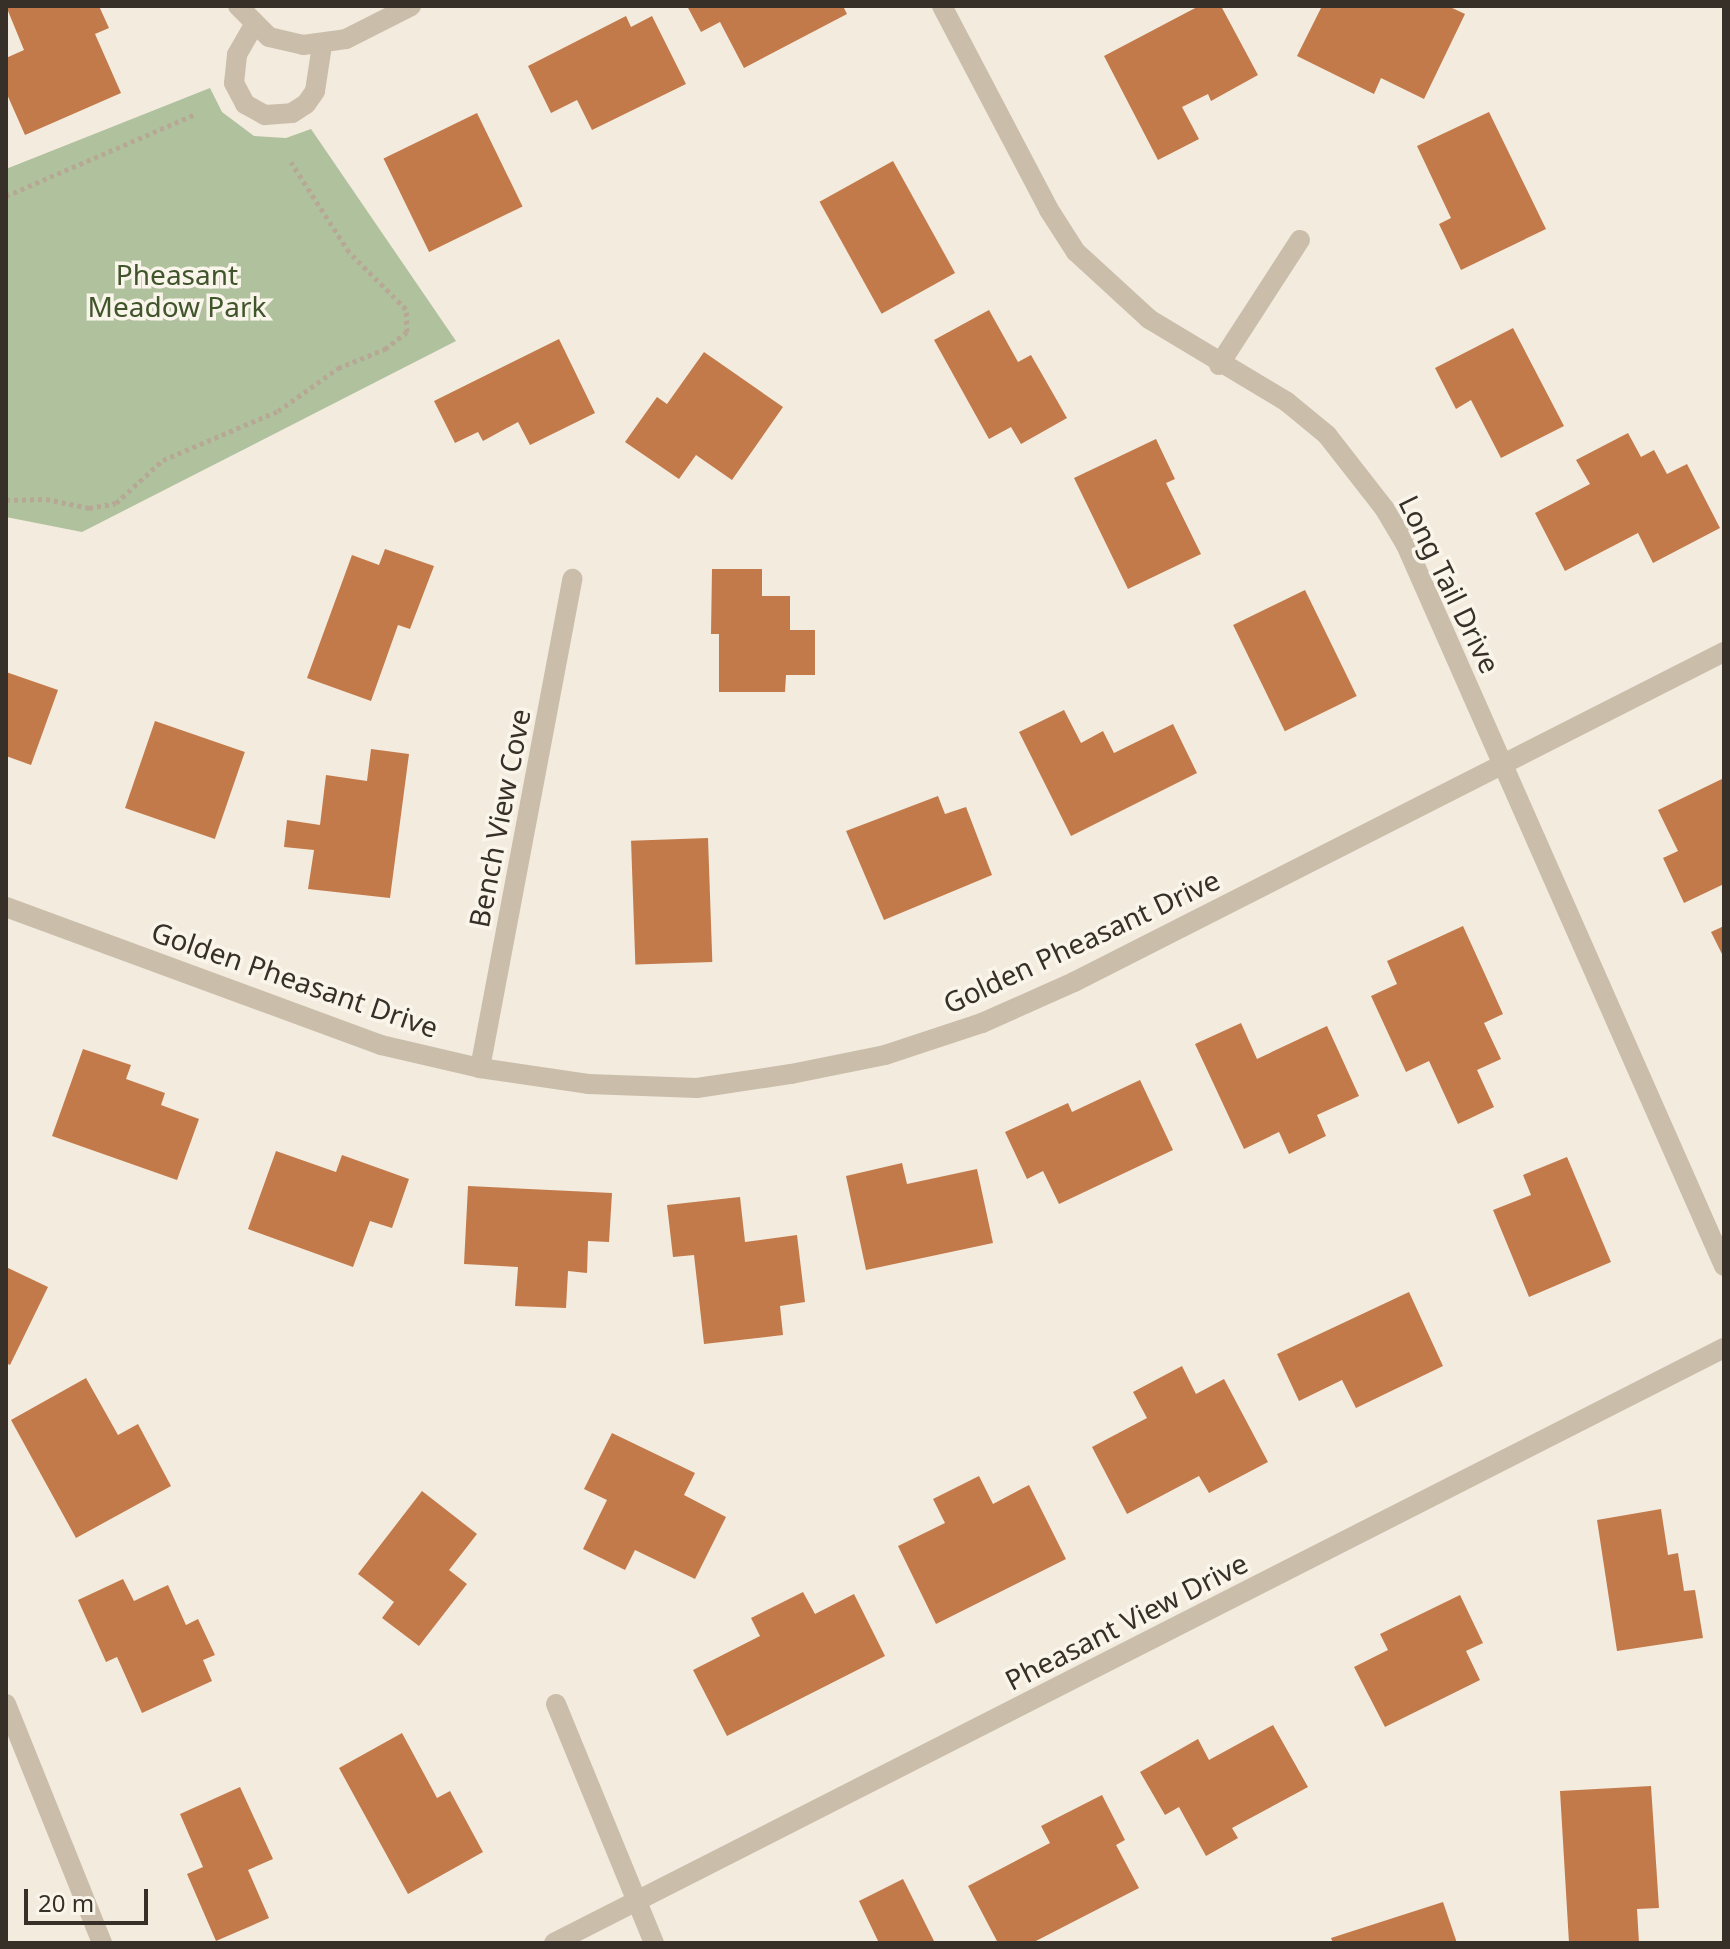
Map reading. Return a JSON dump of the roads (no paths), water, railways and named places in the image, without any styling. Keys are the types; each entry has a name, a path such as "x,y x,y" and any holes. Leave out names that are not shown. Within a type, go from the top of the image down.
{"street":[{"path":"238,6 254,25 284,42 322,45 346,39 411,6"},
{"name":"Long Tail Drive","path":"942,6 1049,210 1076,252 1149,319 1219,365 1287,402 1317,427 1376,496 1406,545 1724,1266"},
{"path":"254,25 237,55 234,83 245,104 265,115 292,113 306,104 319,76 322,45"},
{"path":"1219,365 1300,240"},
{"name":"Bench View Cove","path":"480,1068 572,579"},
{"name":"Golden Pheasant Drive","path":"6,907 381,1045 480,1068 588,1084 697,1088 885,1055 982,1023 1074,982 1724,652"},
{"name":"Pheasant View Drive","path":"554,1943 1724,1348"},
{"path":"6,1704 102,1943"},
{"path":"556,1704 654,1943"}],"park label":[{"name":"Pheasant Meadow Park","path":"177,290"}]}
